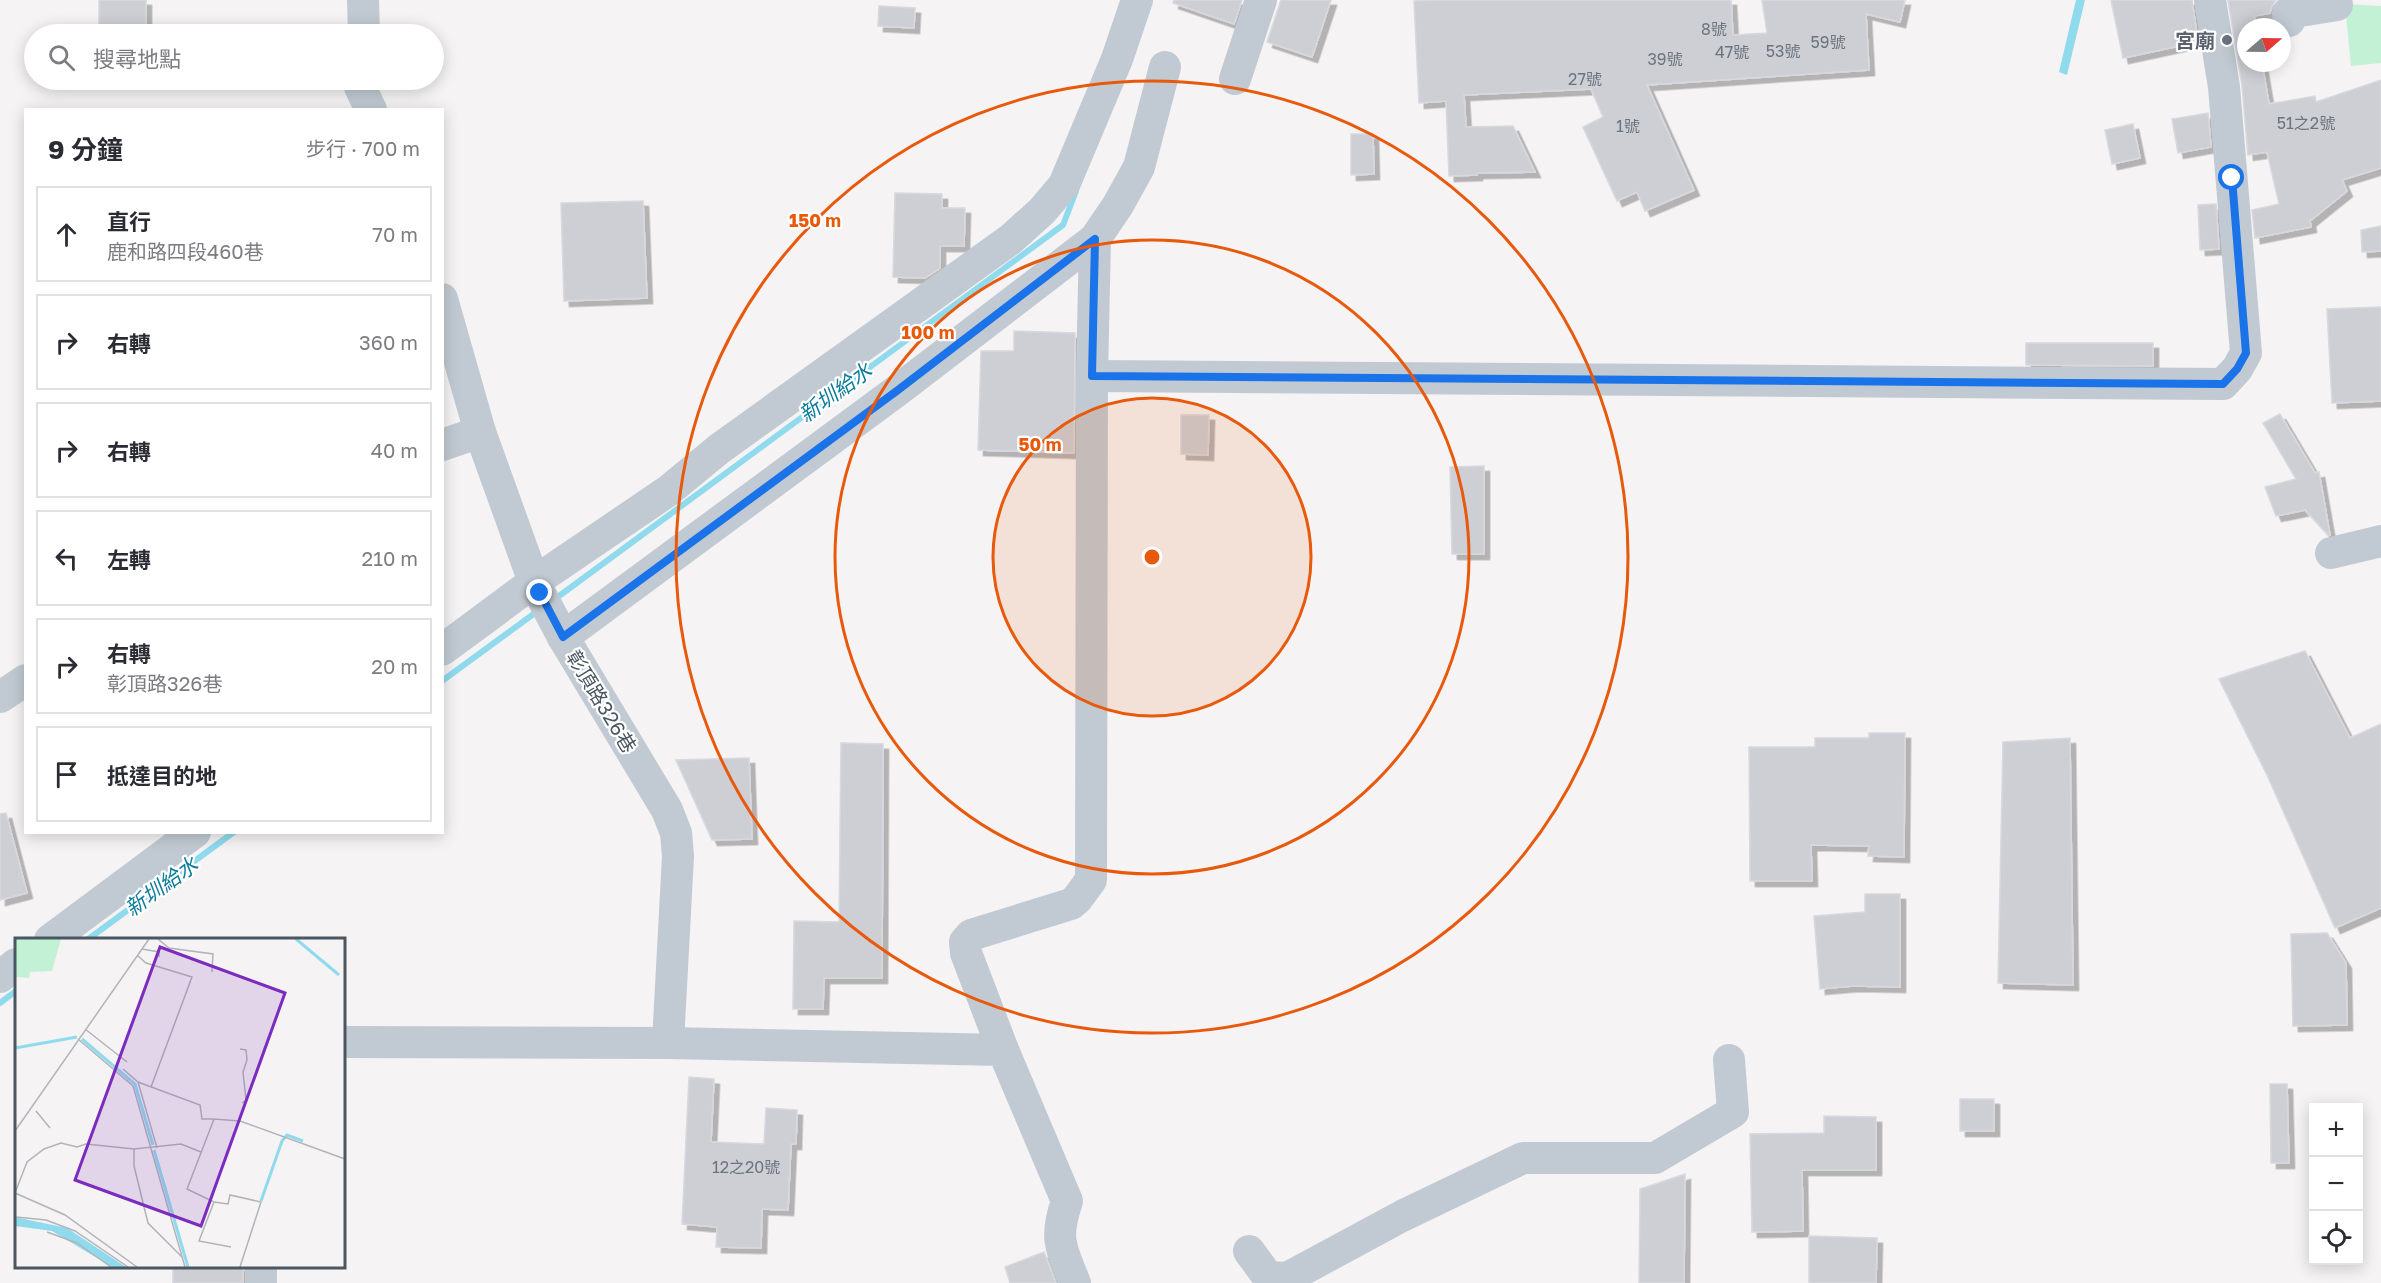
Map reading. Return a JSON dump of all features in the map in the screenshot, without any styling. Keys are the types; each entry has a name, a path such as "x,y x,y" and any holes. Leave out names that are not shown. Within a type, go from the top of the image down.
{"street":[{"path":"363,0 364,24"},
{"path":"547,607 668,491 719,449 1011,238 1042,211 1064,185 1118,59 1137,0"},
{"path":"1235,79 1261,0"},
{"path":"1092,376 2223,384 2237,369 2246,353 2224,87 2210,0"},
{"path":"2289,18 2288,13 2337,5 2336,0"},
{"path":"444,649 547,607 898,390 1095,239 1118,206 1139,167 1165,67"},
{"path":"363,90 370,108"},
{"path":"1075,1283 1059,1242 1059,1222 1067,1201 1004,1050 966,953 965,942 971,935 1071,904 1091,880 1092,376 1095,239"},
{"name":"彰頂路326巷","path":"444,306 480,432 547,607 667,810 676,833 678,856 668,1043"},
{"path":"444,444 480,432"},
{"path":"2331,553 2381,541"},
{"path":"0,697 24,681"},
{"path":"51,938 192,834"},
{"path":"0,976 15,965"},
{"path":"345,1042 668,1043 1004,1050"},
{"path":"1249,1251 1268,1277 1287,1278 1402,1216 1523,1158 1655,1158 1734,1112 1729,1060"}],"green space":[{"path":"2345,4 2381,6 2381,63 2351,66"}],"water":[{"path":"2076,0 2085,0 2067,75 2059,72"}],"building":[{"path":"99,0 146,0 146,24 99,24"},
{"path":"1174,0 1242,0 1234,24 1173,3"},
{"path":"1281,0 1331,0 1312,57 1267,42"},
{"path":"1731,0 1733,35 1767,33 1762,0 1905,0 1900,22 1866,14 1869,70 1647,85 1694,190 1645,211 1637,192 1617,201 1583,127 1603,117 1591,89 1464,95 1466,127 1513,126 1535,172 1449,176 1446,101 1419,103 1414,1"},
{"path":"2111,0 2192,0 2198,42 2123,58"},
{"path":"2228,0 2276,0 2270,13 2254,16 2254,18 2237,18 2237,55"},
{"path":"879,6 915,8 914,28 878,26"},
{"path":"2240,72 2264,72 2269,104 2315,96 2316,102 2381,80 2381,168 2342,180 2347,191 2310,221 2311,227 2255,238 2252,210 2279,204 2267,152 2248,155"},
{"path":"2208,113 2211,147 2178,153 2172,119"},
{"path":"2133,124 2140,158 2112,164 2105,130"},
{"path":"1351,134 1373,134 1374,174 1351,175"},
{"path":"895,193 942,194 942,208 965,208 964,246 940,246 940,268 925,278 893,277"},
{"path":"643,201 647,298 564,301 561,203"},
{"path":"2216,204 2219,249 2200,250 2198,205"},
{"path":"2381,226 2381,251 2362,252 2361,230"},
{"path":"2381,307 2381,401 2332,403 2327,309"},
{"path":"1014,331 1075,333 1074,453 978,450 981,351 1014,351"},
{"path":"2026,343 2153,343 2153,366 2026,365"},
{"path":"2280,414 2315,473 2319,472 2330,535 2305,510 2276,516 2265,487 2296,479 2263,423"},
{"path":"1181,415 1209,415 1208,455 1181,454"},
{"path":"1484,466 1484,554 1452,554 1450,467"},
{"path":"2305,651 2350,738 2381,724 2381,908 2335,928 2267,775 2219,679"},
{"path":"1869,733 1905,733 1904,857 1868,856 1869,846 1811,845 1812,881 1750,881 1749,747 1815,747 1815,738 1869,738"},
{"path":"2070,738 2073,985 1998,983 2003,742"},
{"path":"841,743 883,744 882,978 824,978 823,1009 793,1009 794,921 839,922"},
{"path":"749,758 752,839 712,840 676,760"},
{"path":"6,813 27,893 0,900 0,814"},
{"path":"1865,894 1900,894 1900,987 1853,986 1820,989 1814,916 1865,912"},
{"path":"2327,933 2346,963 2347,1025 2293,1026 2291,934"},
{"path":"689,1077 714,1079 711,1142 764,1144 766,1108 797,1110 796,1144 791,1144 788,1210 762,1209 761,1248 716,1247 717,1227 682,1224"},
{"path":"2270,1084 2287,1084 2289,1163 2271,1163"},
{"path":"1960,1099 1994,1099 1994,1131 1960,1131"},
{"path":"1824,1116 1876,1117 1876,1170 1802,1170 1803,1231 1752,1232 1750,1134 1824,1133"},
{"path":"1685,1174 1684,1283 1639,1283 1640,1189"},
{"path":"1809,1236 1877,1238 1876,1283 1809,1283"},
{"path":"1044,1252 1056,1283 1010,1283 1005,1267"},
{"path":"173,1268 243,1268 243,1283 173,1283"}],"waterway":[{"name":"新圳給水","path":"555,599 1063,225 1076,191"},
{"name":"新圳給水","path":"444,680 539,610"},
{"name":"新圳給水","path":"90,938 231,834"},
{"name":"新圳給水","path":"0,1003 15,992"}],"place":[{"name":"宮廟","path":"2227,40"}],"route":[{"path":"540,593 563,637 898,390 1095,239 1092,376 2223,384 2237,369 2246,353 2232,178"}]}
